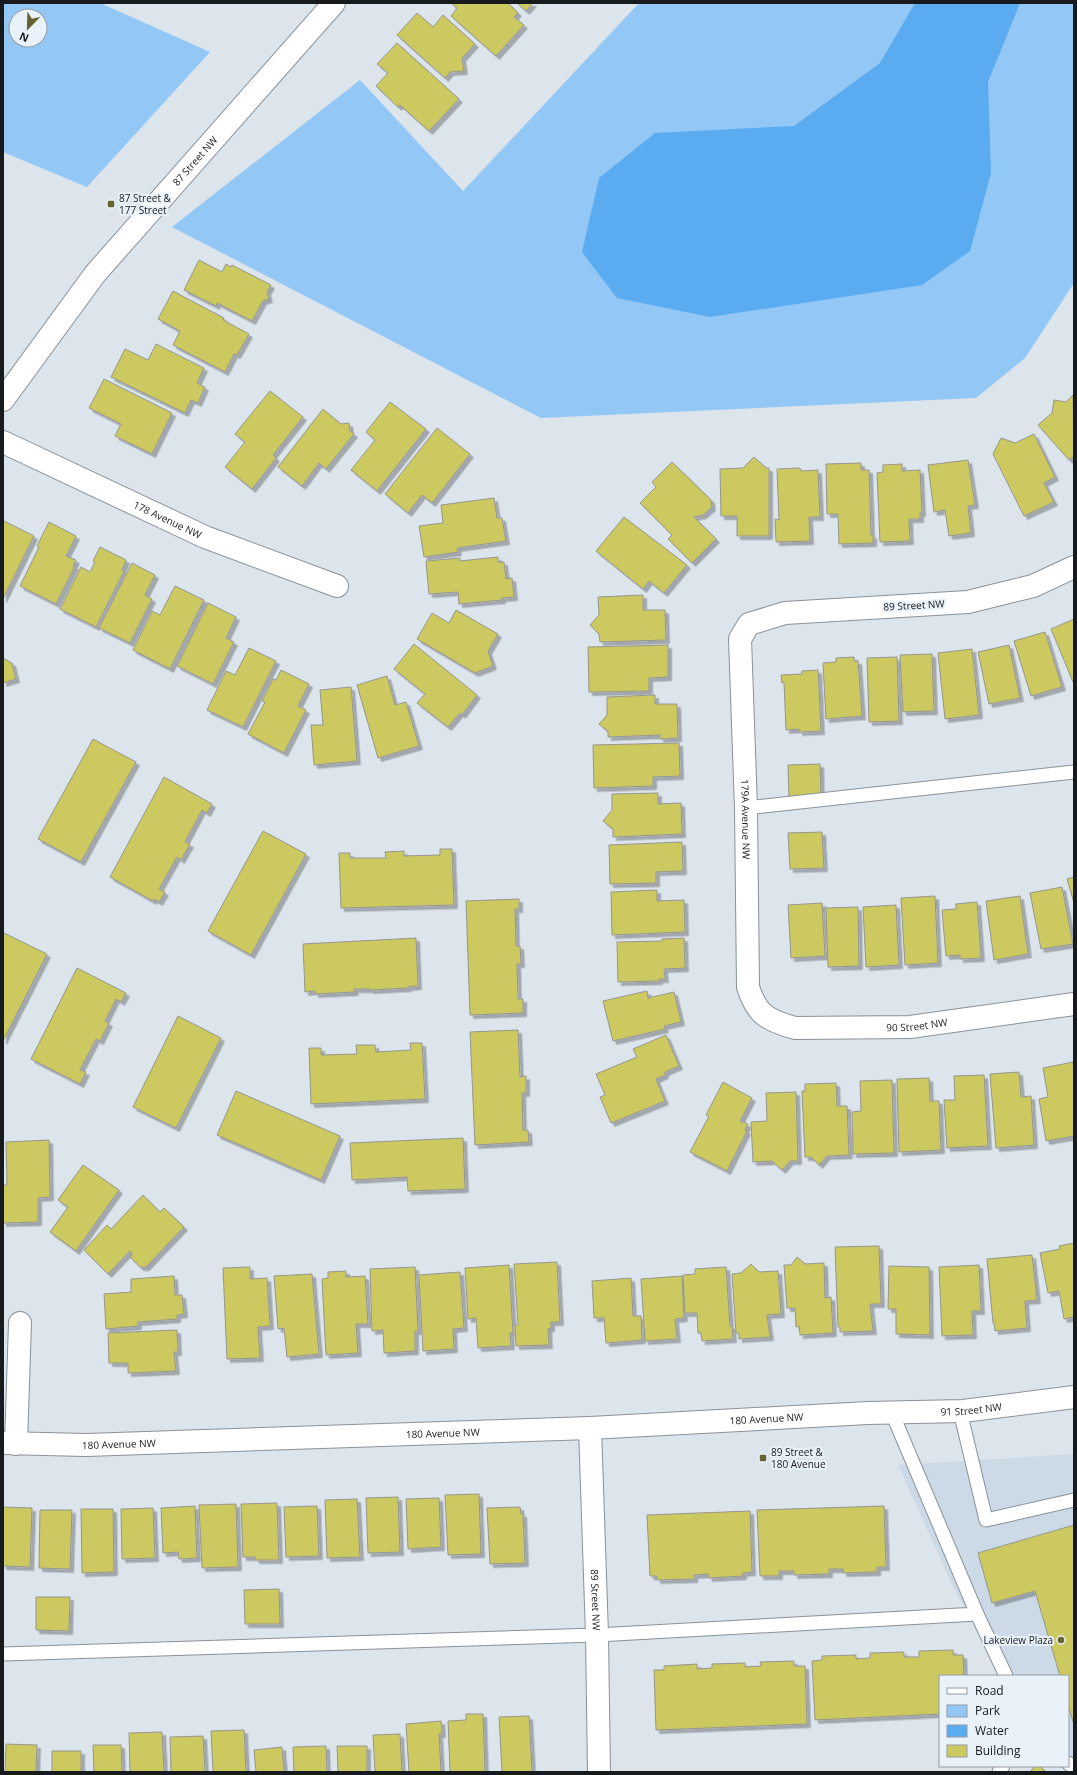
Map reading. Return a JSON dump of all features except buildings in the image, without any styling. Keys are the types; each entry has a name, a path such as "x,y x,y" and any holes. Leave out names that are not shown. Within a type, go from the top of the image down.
{"street":[{"name":"87 Street NW","path":"3,400 95,274 334,3"},
{"name":"178 Avenue NW","path":"3,442 205,537 337,586"},
{"name":"89 Street NW","path":"750,624 785,613 968,602 1034,586 1074,566"},
{"name":"179A Avenue NW","path":"750,624 740,639 746,808 748,987 752,1000 762,1015"},
{"name":"90 Street NW","path":"762,1015 779,1024 795,1028 910,1028 1074,1004"},
{"name":"180 Avenue NW","path":"20,1323 10,1444 86,1445 590,1428 868,1413"},
{"name":"91 Street NW","path":"868,1413 960,1411 1074,1396"},
{"name":"89 Street NW","path":"590,1428 597,1635 599,1772"}],"lane":[{"path":"746,808 1074,772"},
{"path":"960,1411 986,1520 1074,1500"},
{"path":"892,1413 977,1614 1006,1675"},
{"path":"3,1654 597,1635 977,1614"}],"shaded area":[{"path":"1074,1454 1074,1771 1069,1766 1069,1675 1001,1675 954,1589 898,1465"}],"green space":[{"path":"3,3 100,3 210,52 87,187 3,152"},
{"path":"639,3 1074,3 1074,283 1025,358 976,398 541,418 172,227 360,80 463,191"}],"water":[{"path":"915,3 1020,3 988,82 991,173 970,251 922,285 710,317 617,298 582,252 599,178 655,133 794,126 880,63"}],"place":[{"name":"87 Street & 177 Street","path":"111,204"},
{"name":"89 Street & 180 Avenue","path":"763,1458"},
{"name":"Lakeview Plaza","path":"1061,1640"}]}
